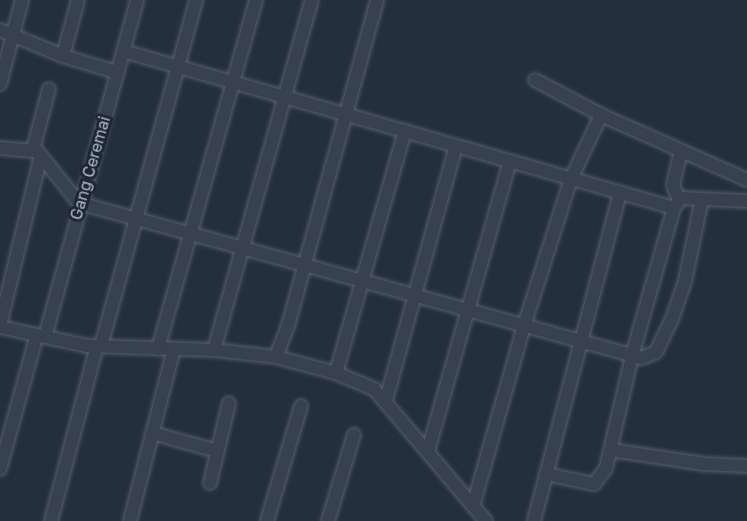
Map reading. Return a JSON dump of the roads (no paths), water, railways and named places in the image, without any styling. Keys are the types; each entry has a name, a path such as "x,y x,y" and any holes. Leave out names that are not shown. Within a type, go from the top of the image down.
{"street":[{"path":"0,84 22,0"},
{"path":"63,56 78,0"},
{"name":"Gang Ceremai","path":"0,469 41,336 137,0"},
{"path":"51,521 196,0"},
{"path":"158,349 256,0"},
{"path":"214,350 312,0"},
{"path":"276,357 377,0"},
{"path":"0,30 14,33 63,56 116,72"},
{"path":"123,51 620,193 677,204"},
{"path":"535,80 601,115 747,180"},
{"path":"49,89 0,326 99,346 214,350 276,357 365,383 386,400 486,521"},
{"path":"473,506 524,326 571,179 601,115"},
{"path":"336,373 405,131"},
{"path":"386,400 456,146"},
{"path":"0,148 37,153 80,202 642,358 656,352 672,319 685,281 702,199"},
{"path":"546,474 594,484 606,468 632,356 677,204 673,185 681,151"},
{"path":"428,451 510,161"},
{"path":"534,521 579,341 620,193"},
{"path":"677,204 686,195 702,199 747,201"},
{"path":"130,521 174,349"},
{"path":"210,483 229,403"},
{"path":"267,521 301,406"},
{"path":"152,433 217,451"},
{"path":"328,521 354,435"},
{"path":"611,450 704,464 747,466"}]}
